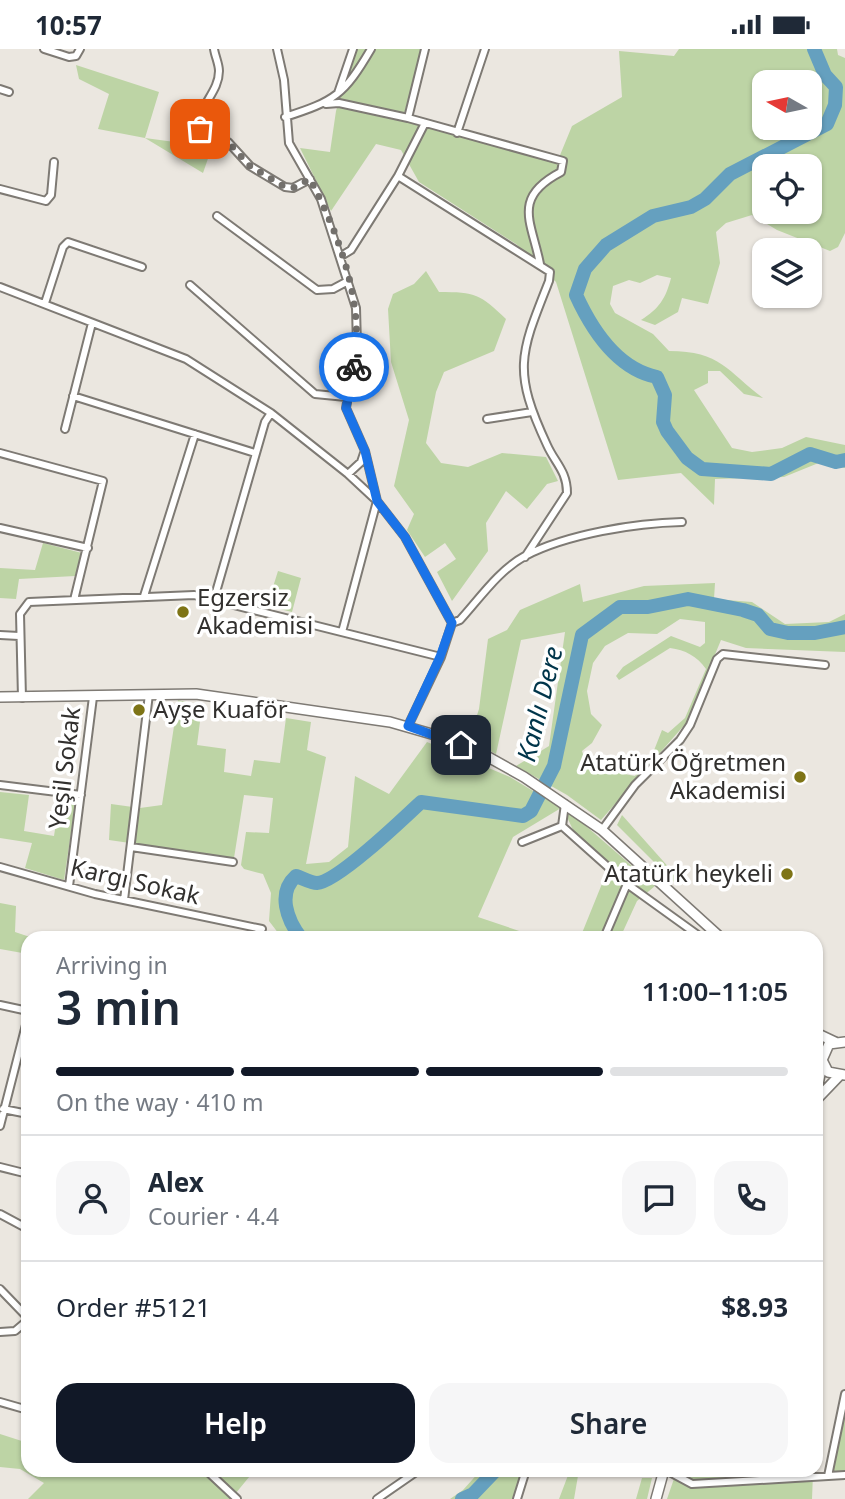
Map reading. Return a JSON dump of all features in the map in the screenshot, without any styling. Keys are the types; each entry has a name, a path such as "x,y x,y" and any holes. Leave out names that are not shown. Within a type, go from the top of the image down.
{"main road":[{"path":"0,697 196,694 408,726 481,753 565,804 602,830 712,931"},
{"path":"823,1036 835,1042 845,1042"},
{"path":"823,1057 825,1048 835,1042"},
{"path":"823,1064 828,1072 842,1076"},
{"path":"823,1092 842,1076"},
{"path":"656,1499 663,1477"}],"street":[{"path":"44,49 69,57 76,56 80,49"},
{"path":"214,49 219,70 217,83 200,113 200,129 228,142 250,166 285,187 293,188 310,179"},
{"path":"277,49 284,80 289,143 310,179 341,256 356,307 357,346 346,397 348,418 365,451 377,501 342,632"},
{"path":"338,93 353,49"},
{"path":"326,104 354,79 371,49"},
{"path":"408,118 425,49"},
{"path":"457,133 485,49"},
{"path":"0,89 9,92"},
{"path":"285,117 326,104 340,103 408,118 564,161 561,173 539,184 530,202 528,223 540,264"},
{"path":"341,256 351,250 398,176 425,123"},
{"path":"0,189 47,201 51,195 54,162"},
{"path":"398,176 550,272 522,355 523,378 532,412 548,447 562,467 567,493 525,557 499,578 460,620 452,623"},
{"path":"217,216 317,290 333,289 348,281"},
{"path":"45,303 63,247 68,242 142,267"},
{"path":"190,285 315,394 346,397"},
{"path":"0,287 186,359 271,413 348,474 377,501 405,537 452,623 440,657 408,726"},
{"path":"65,429 92,323"},
{"path":"73,396 256,453"},
{"path":"487,419 532,412"},
{"path":"214,599 265,422 271,413"},
{"path":"144,596 195,434"},
{"path":"348,474 361,462 365,451"},
{"path":"0,453 103,481 74,600"},
{"path":"525,557 595,534 645,524 682,522"},
{"path":"0,528 88,548"},
{"path":"22,698 20,614 29,602 194,595 440,657"},
{"path":"0,635 19,636"},
{"path":"602,830 635,785 680,740 690,725 717,659 723,654 825,665"},
{"path":"124,900 149,694"},
{"name":"Yeşil Sokak","path":"69,886 93,697"},
{"path":"0,785 81,795"},
{"path":"562,826 565,804"},
{"path":"522,842 562,826"},
{"path":"562,826 627,884 692,931"},
{"path":"131,847 233,862"},
{"name":"Kargı Sokak","path":"0,867 124,900 262,929"},
{"path":"607,931 627,884"},
{"path":"0,1005 21,1010"},
{"path":"0,1126 21,1043"},
{"path":"3,1109 21,1113"},
{"path":"0,1167 21,1172"},
{"path":"0,1214 21,1225"},
{"path":"0,1289 21,1312"},
{"path":"0,1332 15,1331 21,1325"},
{"path":"828,1476 845,1394"},
{"path":"0,1402 21,1408"},
{"path":"823,1476 845,1475"},
{"path":"213,1477 237,1499"},
{"path":"377,1499 409,1477"},
{"path":"517,1499 524,1477"},
{"path":"678,1477 692,1484 814,1477"}],"green space":[{"path":"354,49 422,49 404,114 558,160 572,126 622,97 619,51 674,56 679,49 837,49 838,55 845,58 845,233 838,247 830,251 822,248 822,238 797,238 767,224 822,224 822,154 752,154 752,215 726,223 716,232 720,263 708,304 682,298 678,312 655,325 641,320 657,307 669,285 671,278 657,275 640,283 629,280 613,286 610,304 615,313 653,334 669,351 701,355 722,364 763,398 744,394 720,371 708,371 708,383 694,390 732,448 752,452 782,448 806,437 845,445 845,468 821,462 784,477 715,479 714,505 681,473 618,480 556,282 516,244 419,182 401,150 376,144 331,211 300,148 330,152 336,111"},
{"path":"76,65 159,92 145,138 98,129 109,94 79,79"},
{"path":"145,138 212,147 203,173"},
{"path":"426,271 439,292 477,296 506,319 494,351 444,372 436,392 426,443 441,463 468,467 502,453 546,457 558,481 547,484 527,509 506,491 486,523 488,551 452,601 437,572 456,559 445,543 425,557 407,530 414,514 394,486 409,420 391,362 388,309 393,294 414,284"},
{"path":"43,543 82,553 75,576 19,579 16,599 0,598 0,568 35,570"},
{"path":"278,571 301,578 292,612 267,606"},
{"path":"715,583 714,599 752,602 785,624 829,622 845,614 845,652 746,648 721,640 687,722 601,820 567,795 516,766 549,746 565,632 521,640 496,754 469,740 479,709 488,639 507,630 520,610 580,584 583,602 644,586","holes":["680,619 705,622 705,643 700,647 671,636 623,667 616,676 619,680 670,648 690,654 706,669 685,718 668,733 662,730 651,758 635,776 587,767 582,751 592,743 602,725 591,714 587,691 593,663 605,646 628,633 657,634"]},
{"path":"178,700 202,706 197,745 226,749 224,772 251,776 254,760 280,763 286,718 311,722 307,750 326,757 306,864 329,862 348,847 355,776 389,794 427,742 510,777 561,808 513,837 478,917 519,931 277,931 269,921 271,893 263,874 244,869 241,865 246,832 269,833 273,798 244,795 234,858 109,840 111,804 140,808 162,805"},
{"path":"0,792 29,795 24,831 54,836 60,797 76,799 64,880 25,868 32,843 0,838"},
{"path":"571,813 655,886 637,901 623,931 583,931 610,864 575,834 566,815"},
{"path":"622,815 680,880 675,883 617,825"},
{"path":"0,903 16,906 15,932 21,934 21,953 0,949"},
{"path":"845,1411 845,1471 824,1473"},
{"path":"0,1434 21,1441 21,1470 0,1467"},
{"path":"34,1477 249,1477 231,1499 28,1499 44,1483"},
{"path":"475,1477 520,1477 512,1499 450,1499"},
{"path":"567,1477 578,1477 574,1499 559,1499"},
{"path":"675,1477 813,1477 812,1499 667,1499"},
{"path":"642,1478 652,1478 647,1499 636,1499"}],"waterway":[{"name":"Kanlı Dere","path":"814,49 825,75 836,87 835,105 827,124 730,174 705,199 691,207 653,216 606,245 585,269 576,295 598,334 618,357 643,373 657,377 665,395 663,422 667,431 687,458 702,469 771,474 810,454 836,462 845,460"},
{"name":"Kanlı Dere","path":"297,931 286,907 287,890 296,876 315,883 327,880 370,848 421,802 523,816 531,811 554,766 582,635 620,607 648,607 688,599 758,615 770,629 788,633 815,633 845,627"},
{"name":"Kanlı Dere","path":"462,1499 473,1494 489,1477"}],"way so far":[{"path":"200,129 228,142 250,166 285,187 293,188 310,179 321,199 356,307 357,346 354,367"}],"place":[{"name":"Egzersiz Akademisi","path":"183,612"},
{"name":"Ayşe Kuaför","path":"139,710"},
{"name":"Atatürk Öğretmen Akademisi","path":"800,777"},
{"name":"Atatürk heykeli","path":"787,874"}],"route":[{"path":"354,367 346,397 346,408 348,418 365,451 377,501 405,537 446,607 452,623 440,657 408,726 461,745"}]}
